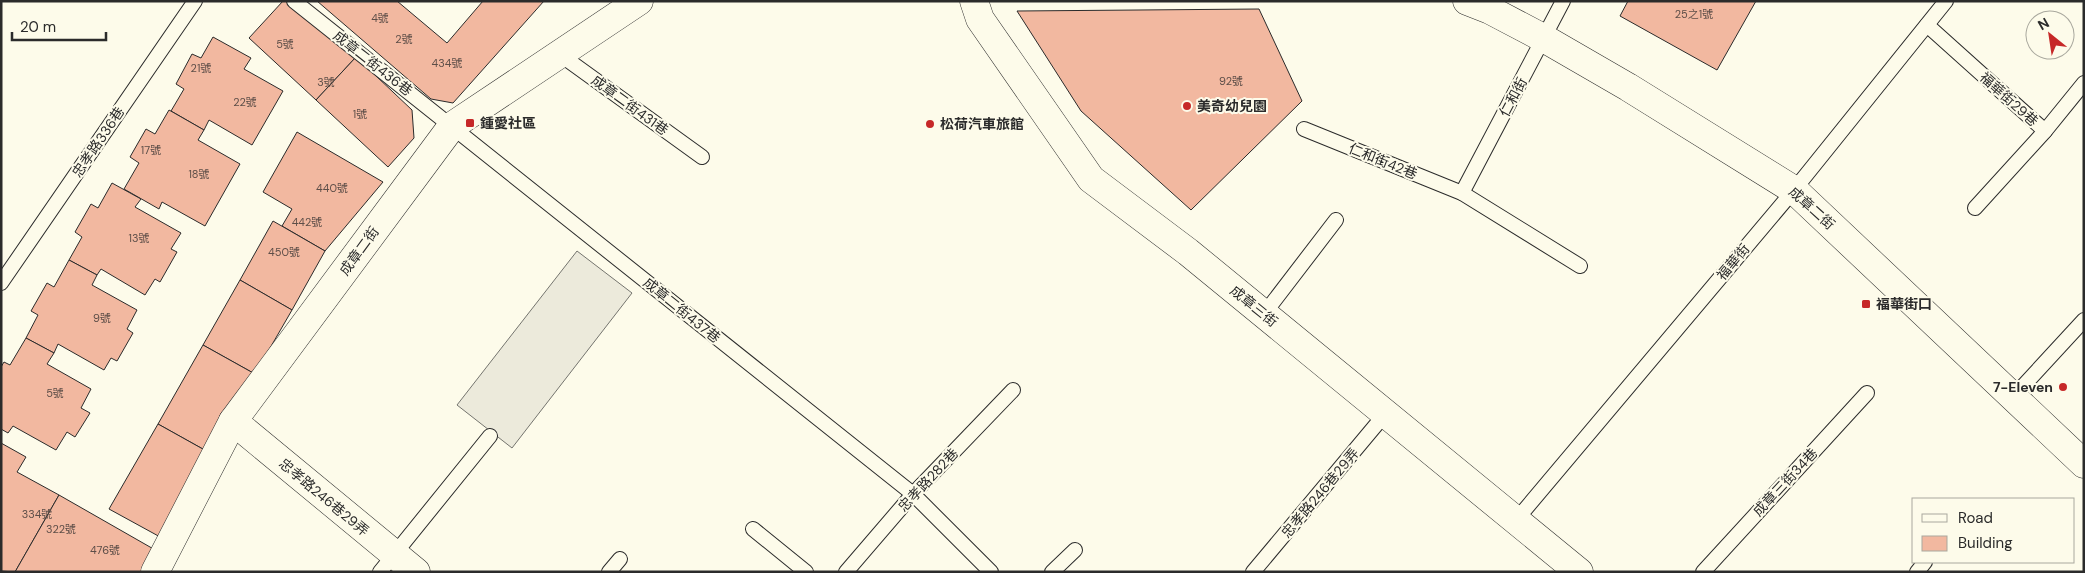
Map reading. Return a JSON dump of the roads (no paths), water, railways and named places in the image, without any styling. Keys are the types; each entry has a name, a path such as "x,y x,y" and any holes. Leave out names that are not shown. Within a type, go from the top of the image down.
{"street":[{"name":"成章二街","path":"155,572 233,421 452,126 558,53 639,1"},
{"name":"成章三街","path":"974,1 980,19 1091,179 1188,252 1579,572"},
{"name":"成章二街","path":"1467,1 1490,10 1545,39 1628,86 1794,190 2084,464"},
{"name":"忠孝路246巷29弄","path":"233,421 387,563 416,572"}],"lane":[{"name":"忠孝路336巷","path":"1,283 195,1"},
{"name":"成章二街436巷","path":"294,1 452,126"},
{"name":"仁和街","path":"1462,193 1545,39 1563,1"},
{"name":"福華街","path":"1516,520 1794,190 1946,1"},
{"name":"福華街29巷","path":"1927,25 2045,131 2084,83"},
{"name":"成章二街431巷","path":"558,53 702,157"},
{"name":"成章二街437巷","path":"452,126 913,494 991,572"},
{"name":"仁和街42巷","path":"1304,129 1462,193 1580,266"},
{"path":"1975,208 2045,131"},
{"path":"1264,314 1336,220"},
{"path":"2013,397 2084,320"},
{"name":"忠孝路282巷","path":"846,572 913,494 1013,390"},
{"name":"成章三街34巷","path":"1702,572 1867,393"},
{"name":"忠孝路246巷29弄","path":"1253,572 1386,413"},
{"path":"387,563 490,436"},
{"path":"753,529 806,572"},
{"path":"1052,572 1075,550"},
{"path":"609,572 620,559"}],"place":[{"name":"美奇幼兒園","path":"1187,106"},
{"name":"鍾愛社區","path":"470,123"},
{"name":"松荷汽車旅館","path":"930,124"},
{"name":"福華街口","path":"1866,304"},
{"name":"7-Eleven","path":"2063,387"}]}
